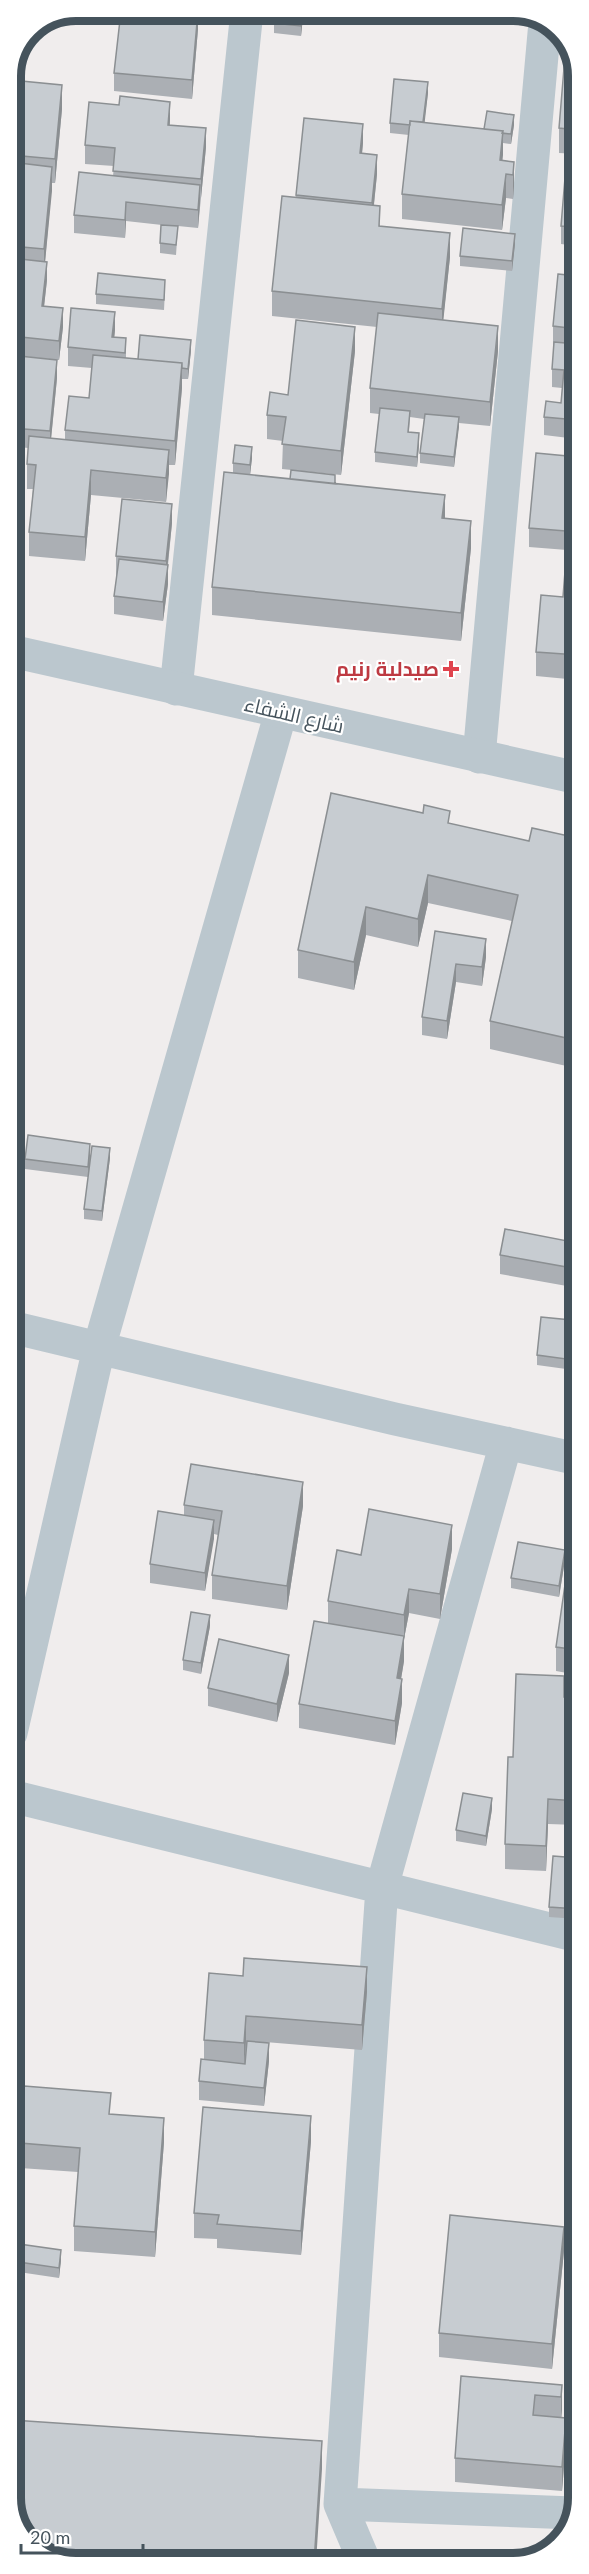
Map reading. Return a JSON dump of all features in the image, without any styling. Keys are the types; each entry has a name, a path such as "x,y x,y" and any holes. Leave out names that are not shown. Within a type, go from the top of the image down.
{"street":[{"path":"176,689 247,21"},
{"path":"479,757 543,30"},
{"name":"شارع الشفاء","path":"21,653 568,776"},
{"path":"21,1689 99,1348 281,712"},
{"path":"21,1329 395,1419 568,1457"},
{"path":"361,2553 340,2504 382,1887 506,1443"},
{"path":"21,1798 568,1934"},
{"path":"340,2504 566,2513"}],"building":[{"path":"120,21 197,21 192,80 114,73"},
{"path":"274,21 302,21 301,26 274,23"},
{"path":"565,58 568,76 568,129 559,128"},
{"path":"394,79 428,82 423,122 410,121 410,125 390,123"},
{"path":"21,81 62,85 55,159 21,156"},
{"path":"120,96 170,102 168,125 206,128 201,179 113,171 115,148 85,145 89,102 119,105"},
{"path":"487,111 514,115 511,134 484,129"},
{"path":"304,118 363,124 360,153 377,155 372,203 296,195"},
{"path":"410,121 503,131 500,160 514,162 513,175 506,174 502,205 402,194"},
{"path":"21,163 52,167 44,249 21,247"},
{"path":"566,166 568,166 568,226 561,226"},
{"path":"79,172 200,185 198,210 126,202 125,220 74,215"},
{"path":"282,196 380,206 379,226 450,233 442,309 272,291"},
{"path":"161,225 178,226 176,245 160,243"},
{"path":"463,228 515,234 512,261 460,256"},
{"path":"21,259 47,262 42,306 63,308 59,341 21,337"},
{"path":"98,273 165,280 164,300 96,294"},
{"path":"558,274 568,275 568,328 553,326"},
{"path":"71,308 115,312 112,337 126,338 125,353 68,347"},
{"path":"378,313 498,326 490,402 370,388"},
{"path":"296,320 355,327 341,451 282,444 286,417 267,415 270,392 288,395"},
{"path":"140,335 191,340 188,369 182,368 182,363 138,359"},
{"path":"554,342 568,343 568,419 544,417 546,401 561,403 564,370 552,369"},
{"path":"93,355 182,363 175,441 65,430 69,396 89,398"},
{"path":"21,356 57,360 50,431 21,429"},
{"path":"380,408 410,411 408,432 419,433 417,457 375,452"},
{"path":"425,414 459,417 454,457 420,453"},
{"path":"29,436 169,450 166,478 91,470 85,537 29,532 36,465 27,464"},
{"path":"235,445 252,447 250,465 233,463"},
{"path":"536,453 568,456 568,531 529,528"},
{"path":"291,470 335,475 335,484 290,479"},
{"path":"224,472 445,495 442,518 471,521 461,613 212,587"},
{"path":"122,499 172,504 166,561 116,556"},
{"path":"567,546 568,654 536,652 541,595 563,597"},
{"path":"119,559 168,565 163,602 114,596"},
{"path":"331,793 423,813 424,805 450,811 448,823 529,841 532,828 568,836 568,1038 490,1021 518,895 428,875 418,919 366,907 354,962 298,950"},
{"path":"435,931 486,939 482,967 456,964 447,1021 422,1017"},
{"path":"28,1135 90,1144 88,1167 25,1159"},
{"path":"92,1146 110,1148 102,1211 84,1209"},
{"path":"505,1229 568,1241 568,1267 500,1255"},
{"path":"541,1317 568,1320 566,1359 537,1355"},
{"path":"191,1464 303,1482 287,1586 212,1575 222,1511 184,1505"},
{"path":"369,1509 452,1525 440,1594 409,1589 404,1615 328,1601 337,1550 361,1555"},
{"path":"158,1511 214,1520 205,1573 150,1564"},
{"path":"518,1542 565,1550 559,1586 511,1578"},
{"path":"568,1564 568,1649 556,1647"},
{"path":"191,1612 210,1615 201,1663 183,1660"},
{"path":"314,1621 404,1636 397,1678 402,1679 395,1721 299,1704"},
{"path":"219,1639 289,1655 277,1704 208,1688"},
{"path":"516,1674 564,1676 564,1697 568,1697 568,1800 548,1799 546,1846 505,1844 508,1757 513,1757"},
{"path":"463,1793 492,1798 486,1836 456,1830"},
{"path":"553,1856 568,1857 568,1908 549,1907"},
{"path":"244,1958 367,1967 362,2025 246,2016 244,2043 204,2040 209,1973 243,1976"},
{"path":"247,2041 269,2043 264,2088 199,2081 201,2059 245,2064"},
{"path":"24,2086 111,2093 109,2114 164,2118 155,2232 74,2226 80,2148 21,2143"},
{"path":"203,2107 311,2116 301,2231 217,2224 219,2215 194,2213"},
{"path":"450,2215 564,2227 552,2344 439,2333"},
{"path":"21,2244 61,2250 59,2268 21,2262"},
{"path":"461,2376 562,2385 561,2397 535,2395 533,2415 566,2418 562,2467 455,2458"},
{"path":"21,2421 322,2441 315,2553 65,2552 48,2546 32,2532 22,2509"}],"place":[{"name":"صيدلية رنيم","path":"451,669"}]}
